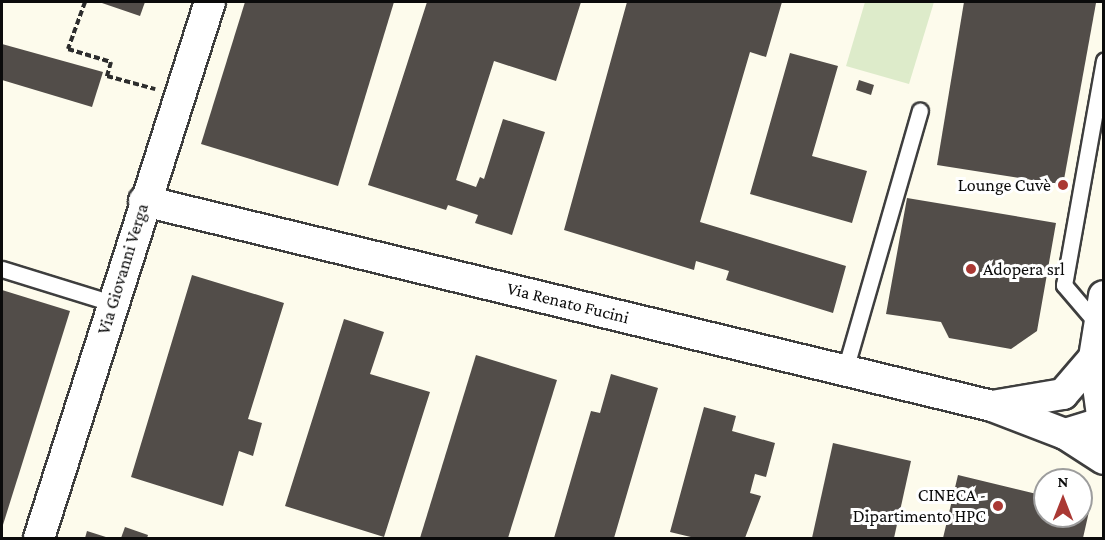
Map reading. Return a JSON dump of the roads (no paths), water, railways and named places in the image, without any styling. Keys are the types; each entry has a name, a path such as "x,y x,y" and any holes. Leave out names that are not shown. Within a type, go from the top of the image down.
{"street":[{"name":"Via Giovanni Verga","path":"39,538 144,201 210,2"},
{"name":"Via Renato Fucini","path":"144,201 992,406 1065,434 1104,459"},
{"path":"1102,420 1094,358 1104,296"},
{"path":"992,406 1063,394 1094,358"},
{"path":"1063,394 1102,420"},
{"path":"1065,434 1102,420"}],"lane":[{"path":"1099,326 1064,285 1104,61"},
{"path":"845,370 920,111"},
{"path":"2,269 112,303"}],"place":[{"name":"Lounge Cuvè","path":"1063,185"},
{"name":"Adopera srl","path":"971,269"},
{"name":"CINECA - Dipartimento HPC","path":"998,506"}]}
